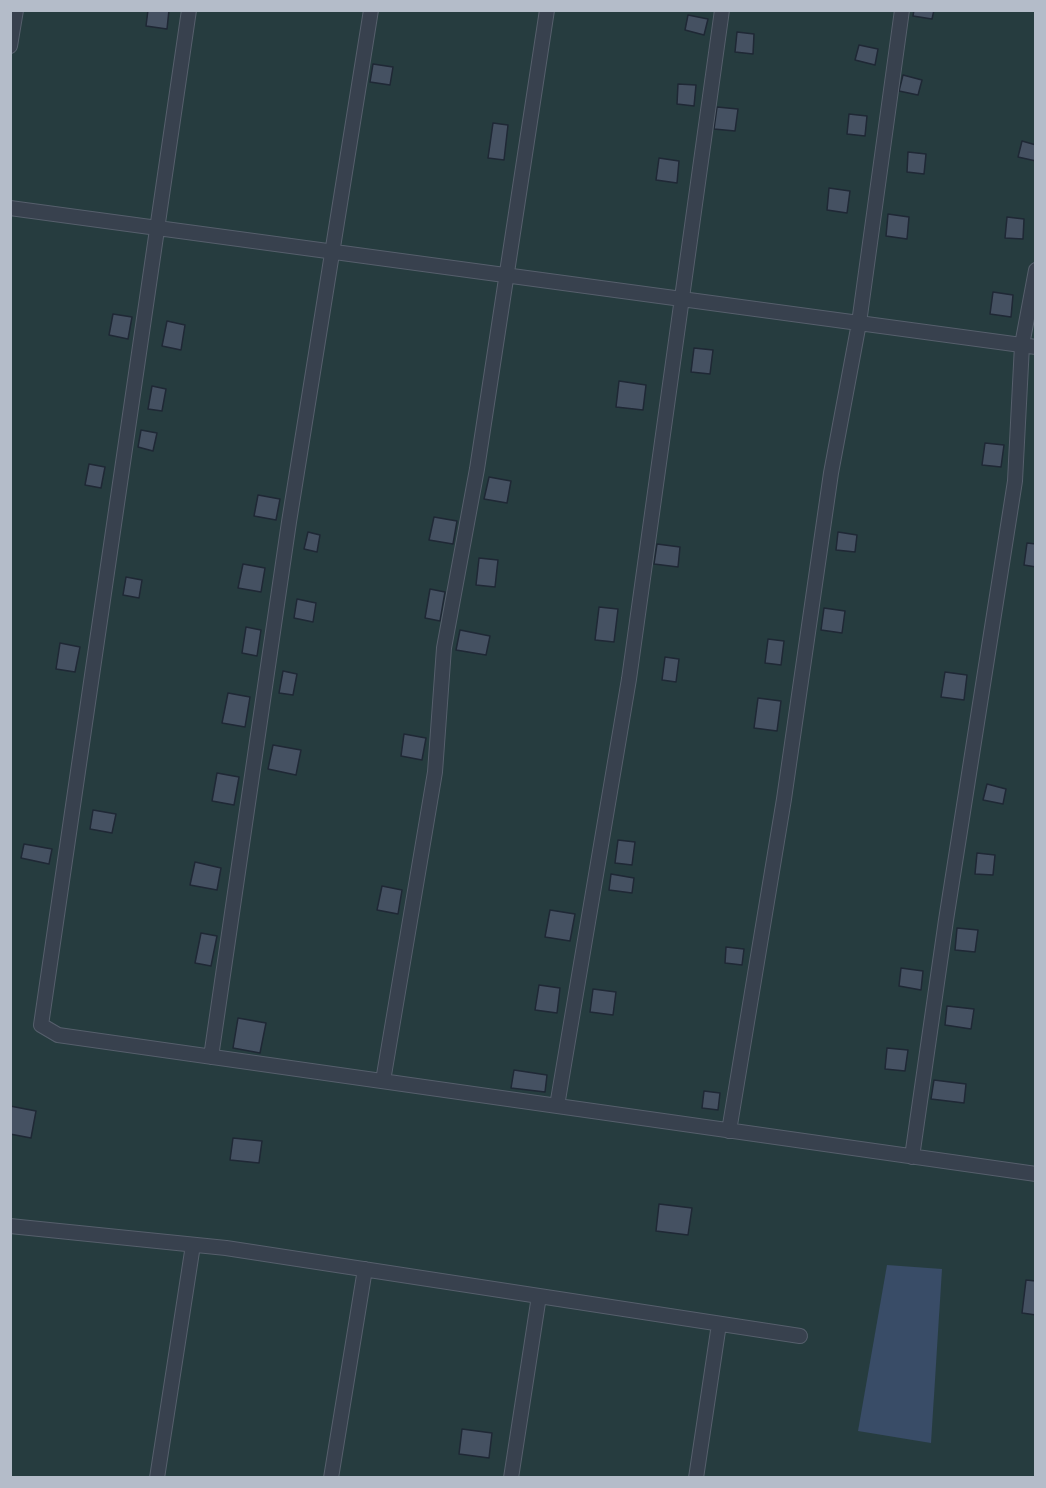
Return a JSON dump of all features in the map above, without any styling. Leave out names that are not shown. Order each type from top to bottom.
[{"type":"lane","points":[[10,46],[16,10]]},
{"type":"lane","points":[[189,10],[41,1025],[58,1035],[1035,1174]]},
{"type":"lane","points":[[211,1057],[289,522],[371,10]]},
{"type":"lane","points":[[383,1081],[435,772],[444,648],[477,469],[547,10]]},
{"type":"lane","points":[[557,1106],[628,679],[722,10]]},
{"type":"lane","points":[[729,1131],[784,799],[831,472],[859,323],[902,10]]},
{"type":"lane","points":[[10,208],[1029,346]]},
{"type":"lane","points":[[912,1157],[946,920],[1015,481],[1035,270]]},
{"type":"lane","points":[[10,1226],[193,1245],[800,1336]]},
{"type":"lane","points":[[158,1478],[193,1245]]},
{"type":"lane","points":[[331,1478],[365,1269]]},
{"type":"lane","points":[[511,1478],[539,1296]]},
{"type":"lane","points":[[696,1478],[719,1324]]},
{"type":"green space","points":[[11,11],[1035,11],[1035,1477],[11,1477]]},
{"type":"water","points":[[887,1265],[942,1269],[931,1443],[858,1431]]},
{"type":"building","points":[[148,10],[169,10],[167,29],[146,26]]},
{"type":"building","points":[[914,10],[934,10],[932,19],[913,16]]},
{"type":"building","points":[[688,15],[708,19],[704,35],[685,30]]},
{"type":"building","points":[[737,32],[754,34],[753,54],[735,52]]},
{"type":"building","points":[[859,45],[878,49],[875,65],[855,60]]},
{"type":"building","points":[[373,64],[393,67],[390,85],[370,82]]},
{"type":"building","points":[[903,75],[922,80],[918,95],[899,91]]},
{"type":"building","points":[[678,84],[696,85],[694,106],[677,104]]},
{"type":"building","points":[[717,107],[738,109],[735,131],[714,129]]},
{"type":"building","points":[[849,114],[867,116],[865,136],[847,134]]},
{"type":"building","points":[[493,123],[508,125],[504,160],[488,158]]},
{"type":"building","points":[[1022,141],[1036,145],[1036,161],[1018,157]]},
{"type":"building","points":[[908,152],[926,154],[924,174],[907,172]]},
{"type":"building","points":[[659,158],[679,161],[677,183],[656,180]]},
{"type":"building","points":[[829,188],[850,191],[847,213],[827,210]]},
{"type":"building","points":[[888,214],[909,217],[907,239],[886,236]]},
{"type":"building","points":[[1007,217],[1024,219],[1023,239],[1005,238]]},
{"type":"building","points":[[993,292],[1013,295],[1011,317],[990,314]]},
{"type":"building","points":[[113,314],[132,317],[128,339],[109,335]]},
{"type":"building","points":[[167,321],[185,325],[181,350],[162,346]]},
{"type":"building","points":[[694,348],[713,350],[710,374],[691,372]]},
{"type":"building","points":[[619,381],[646,385],[643,410],[616,407]]},
{"type":"building","points":[[152,386],[166,389],[162,411],[148,409]]},
{"type":"building","points":[[141,430],[157,433],[153,451],[138,447]]},
{"type":"building","points":[[985,443],[1004,445],[1001,467],[982,465]]},
{"type":"building","points":[[89,464],[105,467],[101,488],[85,485]]},
{"type":"building","points":[[489,477],[511,481],[507,503],[484,499]]},
{"type":"building","points":[[258,495],[280,499],[276,520],[254,516]]},
{"type":"building","points":[[434,517],[457,521],[453,544],[429,540]]},
{"type":"building","points":[[308,532],[320,535],[317,552],[304,549]]},
{"type":"building","points":[[838,532],[857,535],[855,552],[836,550]]},
{"type":"building","points":[[1027,543],[1036,544],[1036,567],[1024,565]]},
{"type":"building","points":[[657,544],[680,547],[678,567],[654,564]]},
{"type":"building","points":[[479,558],[498,560],[495,587],[476,585]]},
{"type":"building","points":[[243,564],[265,568],[261,592],[238,588]]},
{"type":"building","points":[[126,577],[142,580],[139,598],[123,595]]},
{"type":"building","points":[[430,589],[445,592],[440,621],[425,618]]},
{"type":"building","points":[[297,599],[316,603],[313,622],[294,618]]},
{"type":"building","points":[[599,607],[618,609],[614,642],[595,640]]},
{"type":"building","points":[[824,608],[845,611],[842,633],[821,630]]},
{"type":"building","points":[[246,627],[261,630],[257,656],[242,653]]},
{"type":"building","points":[[460,630],[490,636],[486,655],[456,650]]},
{"type":"building","points":[[768,639],[784,641],[781,665],[765,663]]},
{"type":"building","points":[[60,643],[80,647],[75,672],[56,669]]},
{"type":"building","points":[[665,657],[679,659],[676,682],[662,680]]},
{"type":"building","points":[[283,671],[297,674],[293,695],[279,693]]},
{"type":"building","points":[[945,672],[967,675],[964,700],[941,697]]},
{"type":"building","points":[[228,693],[250,697],[245,727],[222,723]]},
{"type":"building","points":[[758,698],[781,701],[777,731],[754,728]]},
{"type":"building","points":[[404,734],[426,738],[422,760],[401,756]]},
{"type":"building","points":[[273,745],[301,750],[296,775],[268,769]]},
{"type":"building","points":[[217,773],[239,777],[234,805],[212,801]]},
{"type":"building","points":[[987,784],[1006,789],[1003,804],[983,800]]},
{"type":"building","points":[[93,810],[116,814],[112,833],[90,829]]},
{"type":"building","points":[[618,840],[635,842],[632,865],[615,863]]},
{"type":"building","points":[[24,844],[52,849],[49,864],[21,858]]},
{"type":"building","points":[[977,853],[995,855],[993,875],[975,874]]},
{"type":"building","points":[[195,862],[221,868],[217,890],[190,885]]},
{"type":"building","points":[[611,874],[634,878],[632,893],[609,890]]},
{"type":"building","points":[[382,886],[402,890],[398,914],[377,910]]},
{"type":"building","points":[[550,910],[575,914],[570,941],[545,937]]},
{"type":"building","points":[[957,928],[978,930],[975,952],[955,950]]},
{"type":"building","points":[[201,933],[217,936],[211,966],[195,963]]},
{"type":"building","points":[[726,947],[744,949],[742,965],[725,963]]},
{"type":"building","points":[[901,968],[923,971],[921,990],[899,986]]},
{"type":"building","points":[[539,985],[560,988],[557,1013],[535,1010]]},
{"type":"building","points":[[593,989],[616,992],[613,1015],[590,1012]]},
{"type":"building","points":[[947,1006],[974,1009],[971,1029],[945,1025]]},
{"type":"building","points":[[238,1018],[266,1023],[260,1053],[233,1048]]},
{"type":"building","points":[[887,1048],[908,1050],[905,1071],[885,1069]]},
{"type":"building","points":[[514,1070],[547,1075],[545,1092],[511,1088]]},
{"type":"building","points":[[934,1080],[966,1084],[964,1103],[931,1099]]},
{"type":"building","points":[[704,1091],[720,1093],[718,1110],[702,1108]]},
{"type":"building","points":[[10,1106],[36,1111],[31,1138],[10,1134]]},
{"type":"building","points":[[233,1138],[262,1141],[259,1163],[230,1160]]},
{"type":"building","points":[[659,1204],[692,1208],[688,1235],[656,1231]]},
{"type":"building","points":[[1026,1280],[1036,1281],[1036,1315],[1022,1313]]},
{"type":"building","points":[[462,1429],[492,1433],[489,1458],[459,1454]]}]
